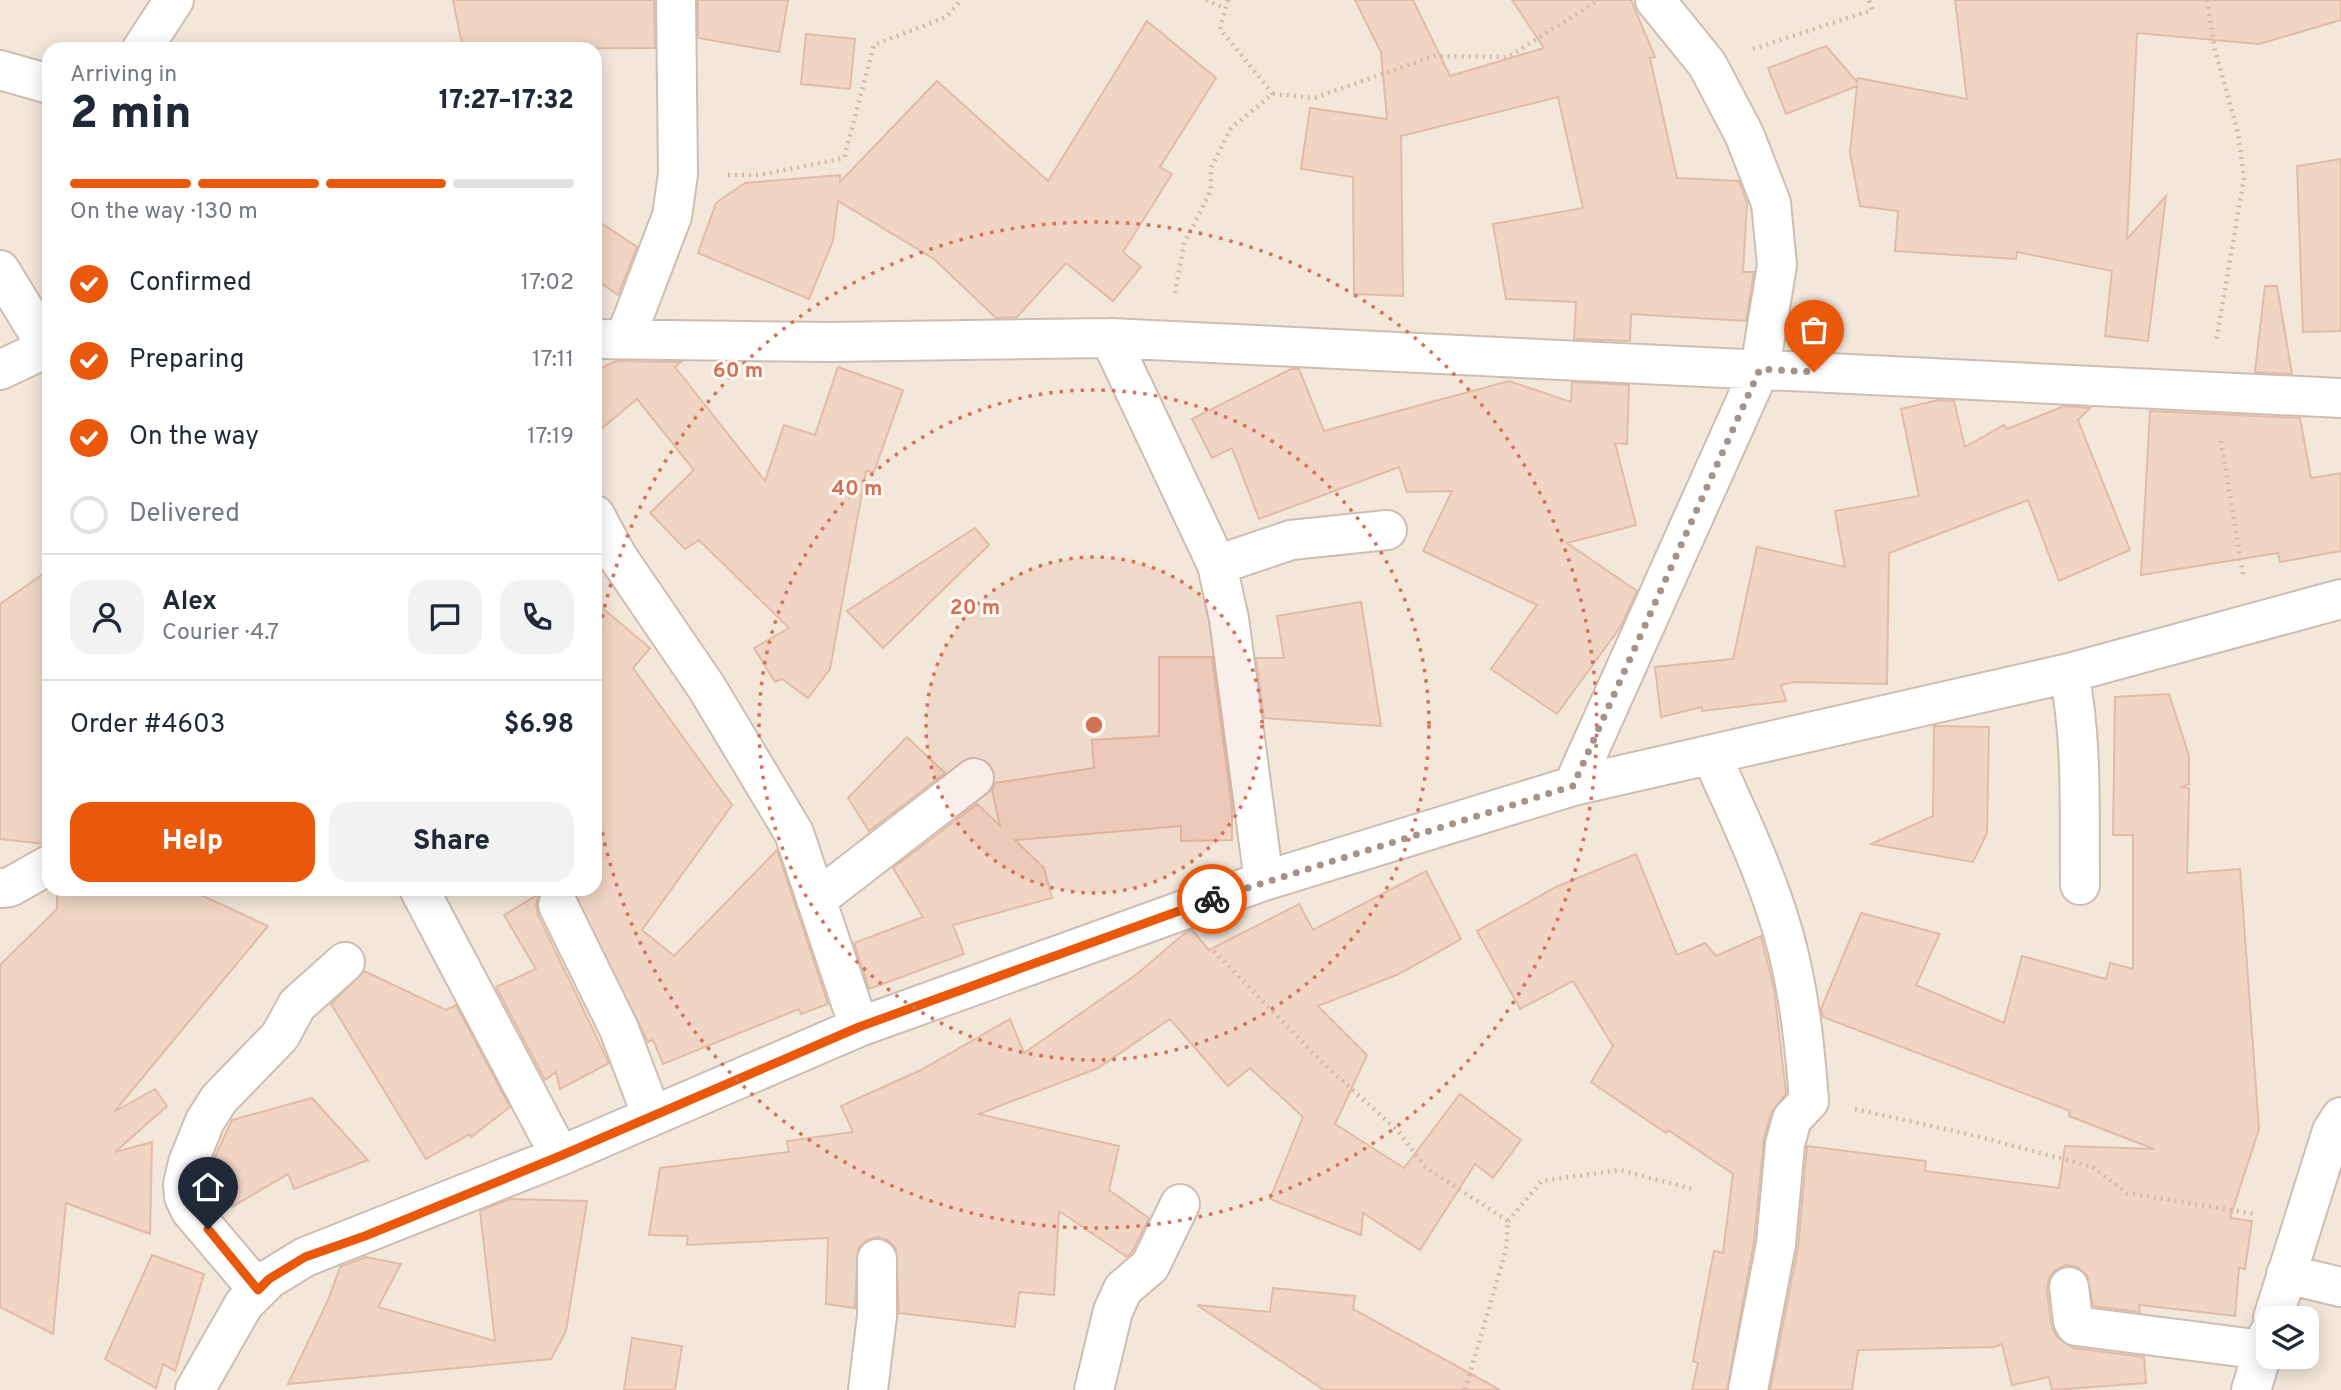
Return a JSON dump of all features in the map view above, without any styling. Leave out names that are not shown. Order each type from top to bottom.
[{"type":"street","points":[[147,42],[174,0]]},
{"type":"street","points":[[676,0],[678,174],[672,216],[610,339],[829,342],[1110,338],[2341,398]]},
{"type":"street","points":[[1573,786],[1760,369],[1777,265],[1771,203],[1744,134],[1707,64],[1655,0]]},
{"type":"street","points":[[0,70],[42,82]]},
{"type":"street","points":[[0,270],[42,337]]},
{"type":"street","points":[[1110,338],[1217,565],[1228,619],[1264,881]]},
{"type":"street","points":[[0,370],[42,350]]},
{"type":"street","points":[[602,528],[617,556],[707,688],[794,833],[859,1027]]},
{"type":"street","points":[[1217,565],[1291,541],[1387,530]]},
{"type":"street","points":[[195,1390],[244,1304],[269,1279],[305,1257],[365,1236],[560,1156],[859,1027],[1264,881],[1573,786],[1712,757],[2069,673],[2341,599]]},
{"type":"street","points":[[2069,673],[2079,754],[2080,884]]},
{"type":"street","points":[[1712,757],[1759,861],[1787,946],[1804,1036],[1810,1101],[1792,1119],[1786,1144],[1776,1244],[1748,1390]]},
{"type":"street","points":[[816,900],[974,778]]},
{"type":"street","points":[[0,888],[10,887],[42,869]]},
{"type":"street","points":[[423,896],[560,1156]]},
{"type":"street","points":[[558,905],[619,1029],[652,1116]]},
{"type":"street","points":[[258,1290],[191,1211],[184,1196],[188,1163],[205,1121],[219,1098],[280,1036],[297,1005],[345,962]]},
{"type":"street","points":[[2277,1306],[2332,1131],[2341,1117]]},
{"type":"street","points":[[1094,1390],[1123,1289],[1150,1266],[1180,1204]]},
{"type":"street","points":[[868,1390],[877,1316],[877,1259]]},
{"type":"street","points":[[2287,1274],[2341,1287]]},
{"type":"street","points":[[2069,1287],[2073,1321],[2077,1326],[2256,1333]]},
{"type":"street","points":[[2251,1390],[2257,1369]]},
{"type":"path","points":[[678,174],[759,175],[844,158],[874,45],[946,17],[961,0]]},
{"type":"path","points":[[1206,0],[1224,8]]},
{"type":"path","points":[[1228,0],[1220,29],[1273,94]]},
{"type":"path","points":[[1165,341],[1184,244],[1210,190],[1211,168],[1231,128],[1273,94],[1314,98],[1434,55],[1508,57],[1600,0]]},
{"type":"path","points":[[1707,64],[1872,10],[1869,0]]},
{"type":"path","points":[[2207,0],[2215,50],[2238,133],[2244,178],[2215,346],[2213,392],[2251,622]]},
{"type":"path","points":[[1183,909],[1215,952],[1326,1066],[1398,1131],[1425,1167],[1508,1221]]},
{"type":"path","points":[[1810,1101],[1888,1115],[2093,1167],[2127,1193],[2258,1214],[2300,1227]]},
{"type":"path","points":[[1465,1390],[1506,1250],[1508,1221],[1542,1181],[1620,1170],[1696,1190]]},
{"type":"shaded area","points":[[0,0],[2341,0],[2341,1390],[0,1390]]},
{"type":"building","points":[[453,0],[654,0],[655,48],[602,48],[602,42],[462,42]]},
{"type":"building","points":[[698,0],[788,0],[779,52],[698,38]]},
{"type":"building","points":[[1355,0],[1413,0],[1450,76],[1544,48],[1512,0],[1631,0],[1655,57],[1650,58],[1677,178],[1739,181],[1747,203],[1743,272],[1754,272],[1746,321],[1631,314],[1630,341],[1574,339],[1576,302],[1506,299],[1493,224],[1583,208],[1558,97],[1401,136],[1403,296],[1354,294],[1353,177],[1301,169],[1310,108],[1387,119],[1381,52]]},
{"type":"building","points":[[1955,0],[2341,0],[2341,20],[2259,44],[2137,33],[2127,239],[2166,196],[2148,341],[2105,336],[2112,271],[2017,252],[2016,259],[1895,251],[1898,211],[1860,206],[1850,152],[1857,86],[1786,114],[1768,68],[1826,46],[1857,82],[1858,78],[1967,99]]},
{"type":"building","points":[[1147,21],[1216,78],[1160,167],[1172,174],[1123,252],[1141,267],[1113,301],[1066,263],[1017,317],[996,318],[934,259],[838,201],[833,241],[809,299],[698,253],[716,203],[720,200],[745,183],[840,175],[840,182],[937,81],[1048,181]]},
{"type":"building","points":[[806,34],[855,39],[850,89],[801,84]]},
{"type":"building","points":[[2341,159],[2341,331],[2303,332],[2297,166]]},
{"type":"building","points":[[602,224],[637,247],[618,295],[602,284]]},
{"type":"building","points":[[2265,286],[2277,286],[2292,374],[2255,372]]},
{"type":"building","points":[[616,361],[681,362],[675,367],[765,481],[784,425],[815,435],[838,367],[903,390],[874,472],[866,471],[830,669],[808,698],[782,679],[775,682],[754,648],[789,628],[699,540],[685,549],[650,513],[694,470],[637,399],[602,428],[602,368]]},
{"type":"building","points":[[1291,369],[1299,369],[1324,431],[1509,381],[1571,402],[1572,382],[1629,385],[1627,444],[1615,443],[1636,525],[1567,543],[1637,591],[1621,626],[1557,714],[1491,669],[1537,605],[1423,551],[1452,491],[1407,492],[1399,467],[1259,519],[1232,448],[1212,458],[1192,419]]},
{"type":"building","points":[[1938,400],[1954,401],[1965,447],[2004,425],[2007,429],[2064,406],[2090,408],[2078,420],[2130,550],[2059,581],[2028,500],[1889,553],[1887,684],[1793,682],[1781,685],[1786,701],[1702,711],[1701,707],[1661,717],[1655,667],[1733,659],[1757,547],[1845,567],[1835,511],[1919,496],[1901,409]]},
{"type":"building","points":[[2150,411],[2300,418],[2311,478],[2341,473],[2341,551],[2280,562],[2278,553],[2141,575]]},
{"type":"building","points":[[975,528],[989,545],[883,648],[847,611]]},
{"type":"building","points":[[42,575],[42,844],[0,839],[0,604]]},
{"type":"building","points":[[1361,602],[1381,726],[1264,718],[1256,658],[1284,658],[1277,616]]},
{"type":"building","points":[[602,608],[650,648],[633,668],[732,805],[642,930],[674,956],[777,850],[828,1004],[801,1014],[799,1009],[663,1064],[653,1040],[648,1042],[575,896],[602,896]]},
{"type":"building","points":[[1159,657],[1212,657],[1232,807],[1232,840],[1181,841],[1181,826],[1015,840],[1044,868],[1052,898],[953,925],[964,954],[869,989],[854,943],[923,917],[893,868],[977,804],[1000,826],[992,790],[995,783],[1094,768],[1092,740],[1159,736]]},
{"type":"building","points":[[2169,694],[2189,756],[2189,784],[2182,787],[2189,788],[2187,873],[2240,869],[2259,1129],[2230,1218],[2252,1221],[2245,1269],[2239,1268],[2235,1316],[2139,1305],[2140,1312],[2093,1306],[2087,1275],[2077,1267],[2066,1265],[2055,1270],[2049,1278],[2047,1289],[2051,1324],[2057,1337],[2073,1348],[2144,1357],[2146,1383],[2052,1390],[2049,1377],[2012,1385],[2002,1344],[1994,1347],[1858,1350],[1852,1390],[1770,1390],[1798,1248],[1807,1146],[1926,1161],[1925,1171],[2059,1188],[2065,1146],[2154,1149],[2069,1116],[2070,1111],[1823,1017],[1821,1009],[1861,913],[1940,934],[1916,985],[2004,1023],[2022,956],[2106,979],[2110,963],[2133,969],[2133,835],[2113,835],[2115,697]]},
{"type":"building","points":[[1934,726],[1989,727],[1987,833],[1973,862],[1871,844],[1933,816]]},
{"type":"building","points":[[907,737],[945,773],[869,831],[848,798]]},
{"type":"building","points":[[1636,854],[1677,955],[1705,943],[1716,956],[1761,936],[1774,989],[1786,1093],[1771,1113],[1764,1138],[1754,1241],[1727,1390],[1692,1390],[1698,1363],[1693,1361],[1714,1251],[1723,1253],[1733,1174],[1591,1082],[1613,1046],[1573,981],[1520,1009],[1477,931],[1556,887]]},
{"type":"building","points":[[1426,871],[1461,939],[1399,974],[1318,1006],[1367,1055],[1335,1124],[1404,1168],[1460,1094],[1521,1140],[1493,1178],[1475,1164],[1420,1250],[1363,1213],[1361,1235],[1270,1199],[1303,1117],[1250,1068],[1228,1086],[1170,1019],[1098,1068],[979,1114],[1119,1146],[1109,1190],[1149,1218],[1127,1257],[1059,1211],[1054,1295],[1019,1292],[1015,1327],[899,1313],[896,1249],[888,1240],[878,1237],[867,1240],[858,1249],[855,1308],[826,1304],[828,1238],[687,1245],[688,1236],[649,1235],[660,1168],[789,1152],[787,1141],[853,1132],[841,1106],[921,1070],[1010,1019],[1024,1053],[1137,974],[1185,933],[1192,930],[1209,950],[1299,904],[1313,930]]},
{"type":"building","points":[[57,896],[203,896],[268,926],[114,1112],[155,1089],[167,1106],[115,1152],[152,1142],[150,1234],[66,1203],[53,1334],[0,1307],[0,965],[57,909]]},
{"type":"building","points":[[538,896],[536,904],[538,915],[609,1063],[560,1089],[556,1072],[545,1080],[496,987],[536,969],[504,915]]},
{"type":"building","points":[[364,971],[446,1010],[456,1005],[510,1107],[471,1137],[470,1134],[426,1159],[331,1004]]},
{"type":"building","points":[[312,1098],[368,1160],[294,1189],[288,1174],[232,1207],[208,1172],[232,1120]]},
{"type":"building","points":[[510,1199],[587,1201],[566,1331],[551,1359],[288,1384],[329,1298],[340,1267],[366,1257],[401,1264],[378,1307],[495,1341],[480,1211]]},
{"type":"building","points":[[152,1255],[204,1274],[175,1371],[163,1364],[156,1388],[105,1359]]},
{"type":"building","points":[[1273,1288],[1355,1296],[1353,1309],[1500,1390],[1324,1390],[1197,1305],[1270,1312]]},
{"type":"building","points":[[632,1338],[682,1346],[675,1390],[624,1390]]},
{"type":"way so far","points":[[1212,899],[1573,786],[1760,369],[1814,372]]},
{"type":"route","points":[[208,1229],[258,1290],[269,1279],[305,1257],[365,1236],[560,1156],[859,1027],[1212,899]]}]
